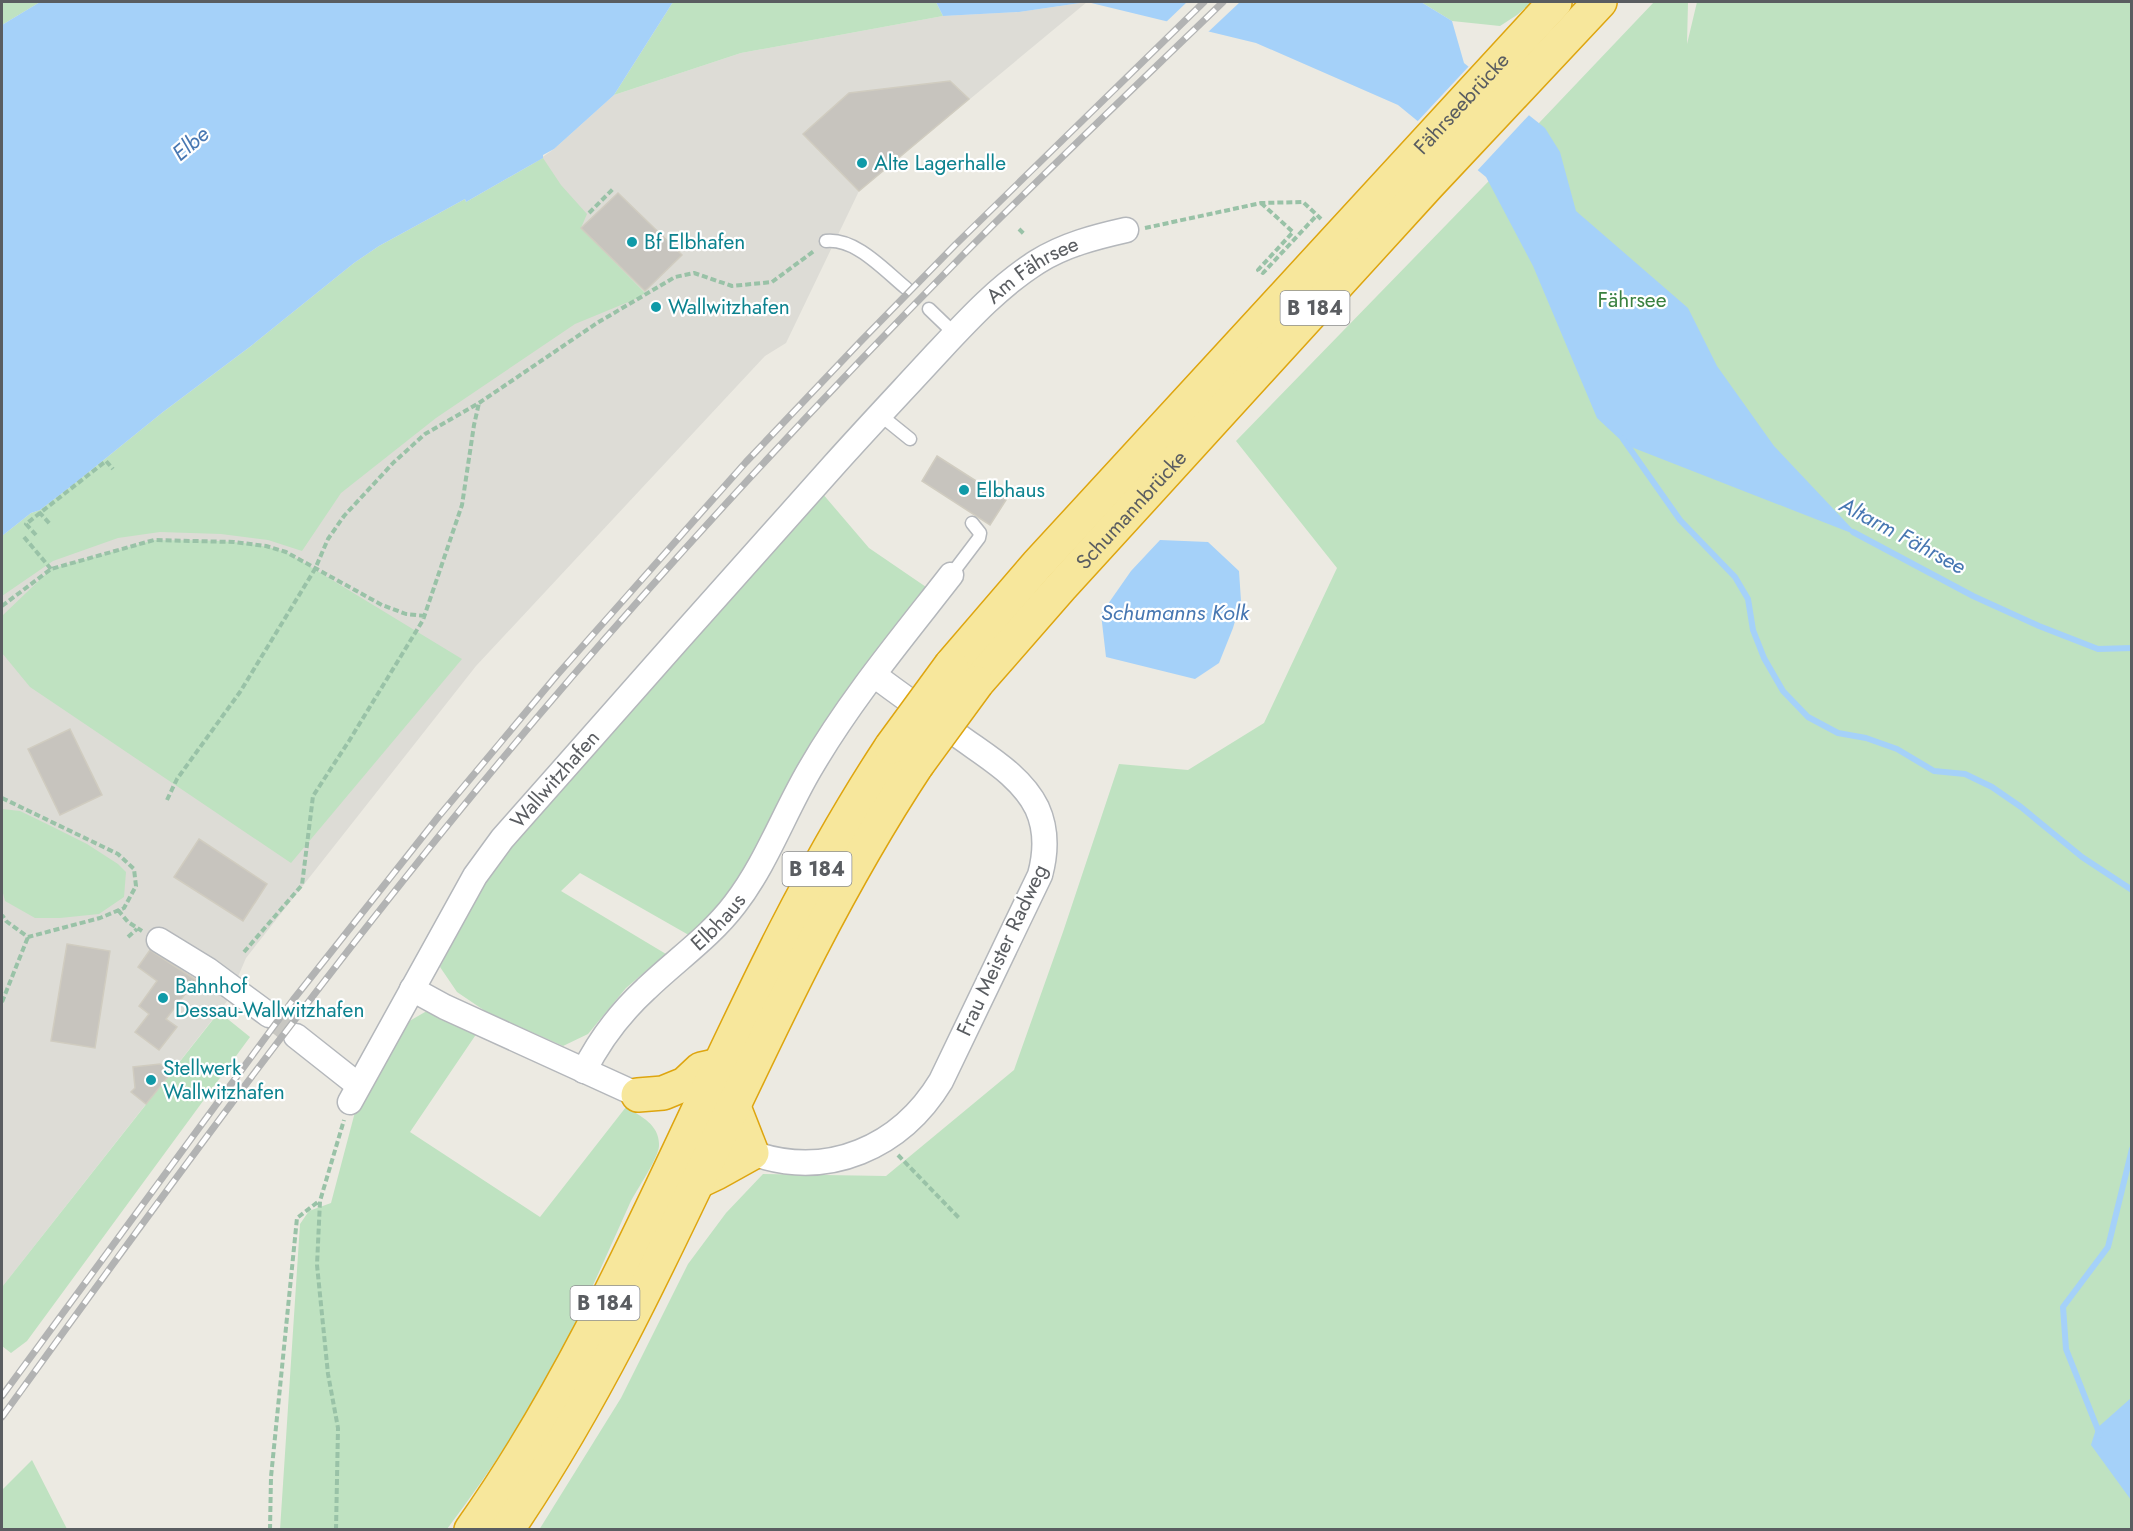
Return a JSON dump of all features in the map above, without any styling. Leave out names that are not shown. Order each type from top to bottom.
[{"type":"highway","name":"B 184","points":[[1532,49],[1555,2]]},
{"type":"highway","name":"B 184","points":[[1532,49],[1600,2]]},
{"type":"highway","name":"Fährseebrücke","points":[[1328,225],[1401,168],[1532,49]]},
{"type":"highway","name":"Fährseebrücke","points":[[1203,431],[1428,185],[1532,49]]},
{"type":"highway","name":"Schumannbrücke","points":[[964,674],[1037,565],[1179,410],[1328,225]]},
{"type":"highway","name":"Schumannbrücke","points":[[964,674],[1060,587],[1203,431]]},
{"type":"highway","name":"B 184","points":[[471,1530],[524,1450],[574,1364],[810,881],[861,794],[904,756],[964,674]]},
{"type":"highway","name":"B 184","points":[[507,1530],[589,1399],[844,883],[870,838],[904,756]]},
{"type":"highway","points":[[638,1095],[663,1093],[685,1084],[700,1069],[719,1065]]},
{"type":"highway","points":[[638,1095],[662,1112],[685,1137]]},
{"type":"highway","points":[[697,1182],[752,1153],[734,1107]]},
{"type":"street","name":"Am Fährsee","points":[[955,334],[1014,279],[1038,262],[1085,240],[1126,230]]},
{"type":"street","name":"Wallwitzhafen","points":[[354,1093],[475,876],[502,839],[879,414],[955,334]]},
{"type":"street","name":"Elbhaus","points":[[584,1071],[594,1050],[627,1008],[705,937],[735,905],[752,880],[815,760],[874,675],[951,575]]},
{"type":"street","points":[[752,1153],[791,1161],[833,1160],[884,1141],[915,1116],[928,1102],[941,1081],[1040,875],[1045,849],[1040,815],[1021,785],[874,675]]},
{"type":"street","points":[[159,940],[208,970],[269,1015]]},
{"type":"street","points":[[412,989],[445,1007],[638,1095]]},
{"type":"street","points":[[296,1036],[354,1093]]},
{"type":"lane","points":[[826,241],[838,240],[854,248],[906,288]]},
{"type":"lane","points":[[929,309],[955,334]]},
{"type":"lane","points":[[879,414],[910,439]]},
{"type":"lane","points":[[951,575],[978,538],[980,533],[972,523]]},
{"type":"path","points":[[589,213],[614,188]]},
{"type":"path","points":[[1126,230],[1150,228],[1261,203],[1303,202],[1328,225],[1263,273],[1258,270],[1293,232],[1261,203]]},
{"type":"path","points":[[1019,229],[1025,235]]},
{"type":"path","points":[[167,800],[177,779],[240,692],[315,569],[328,539],[344,516],[394,462],[425,434],[480,403],[560,347],[675,277],[694,273],[732,286],[772,282],[826,241]]},
{"type":"path","points":[[244,952],[302,885],[313,796],[425,616],[462,504],[474,424],[480,403]]},
{"type":"path","points":[[36,535],[26,524],[39,512],[74,488],[106,461],[113,469]]},
{"type":"path","points":[[39,512],[51,525]]},
{"type":"path","points":[[24,537],[51,569]]},
{"type":"path","points":[[2,606],[51,569],[154,540],[234,542],[266,546],[286,552],[382,605],[406,614],[425,616]]},
{"type":"path","points":[[2,798],[118,854],[134,869],[136,886],[124,908],[100,918],[28,937]]},
{"type":"path","points":[[118,910],[128,922]]},
{"type":"path","points":[[2,915],[6,921],[28,937]]},
{"type":"path","points":[[128,937],[137,929]]},
{"type":"path","points":[[2,1002],[28,937]]},
{"type":"path","points":[[336,1530],[338,1428],[328,1374],[317,1265],[320,1201],[354,1093]]},
{"type":"path","points":[[884,1141],[960,1219]]},
{"type":"path","points":[[270,1530],[271,1477],[297,1218],[320,1201]]},
{"type":"shaded area","name":"Wallwitzhafen","points":[[1087,2],[859,191],[786,343],[765,356],[476,666],[246,958],[228,1000],[2,1287],[2,536],[554,149],[614,95],[741,53],[943,16],[1019,12]]},
{"type":"green space","points":[[2,2],[40,2],[2,25]]},
{"type":"green space","points":[[673,2],[936,2],[943,16],[741,53],[614,95]]},
{"type":"green space","points":[[1421,2],[1532,2],[1500,26],[1452,21]]},
{"type":"green space","points":[[1654,2],[1688,2],[1687,44],[1697,2],[2131,2],[2131,1529],[539,1530],[621,1398],[688,1264],[726,1213],[763,1174],[886,1176],[1014,1070],[1119,764],[1188,770],[1264,723],[1337,568],[1236,441],[1518,151],[1539,123]]},
{"type":"green space","points":[[543,158],[561,185],[587,214],[581,228],[645,293],[575,324],[436,418],[341,493],[302,551],[268,540],[221,534],[160,532],[118,538],[53,561],[2,596],[2,536],[74,484],[354,263],[379,246],[465,199],[466,202]]},
{"type":"green space","points":[[822,493],[869,548],[929,589],[872,655],[822,726],[727,902],[694,938],[580,873],[561,891],[666,954],[626,988],[588,1034],[563,1046],[488,1013],[457,992],[440,967],[483,884],[506,849]]},
{"type":"green space","points":[[154,540],[237,542],[286,552],[462,659],[291,863],[30,687],[2,653],[2,616],[51,569]]},
{"type":"green space","points":[[2,809],[20,811],[87,844],[118,864],[126,872],[124,897],[99,914],[60,918],[35,918],[5,901],[2,889]]},
{"type":"green space","points":[[432,1008],[477,1033],[410,1132],[540,1217],[626,1107],[649,1122],[657,1132],[658,1151],[630,1203],[575,1324],[547,1378],[482,1481],[447,1529],[280,1530],[300,1224],[309,1211],[331,1203],[355,1112],[406,1023]]},
{"type":"green space","points":[[219,1012],[250,1037],[27,1341],[11,1353],[2,1346],[2,1287]]},
{"type":"green space","points":[[32,1460],[67,1529],[2,1529],[2,1490]]},
{"type":"water","name":"Elbe","points":[[40,2],[673,2],[614,95],[554,149],[543,155],[543,158],[466,202],[465,199],[379,246],[354,263],[74,484],[2,536],[2,25]]},
{"type":"water","points":[[936,2],[1087,2],[1019,12],[943,16]]},
{"type":"water","name":"Fährsee","points":[[1087,2],[1421,2],[1452,21],[1464,63],[1545,128],[1560,152],[1576,211],[1688,308],[1717,366],[1774,446],[1859,536],[1626,445],[1597,418],[1533,266],[1486,177],[1398,105],[1256,43]]},
{"type":"water","name":"Schumanns Kolk","points":[[1160,540],[1208,542],[1239,571],[1241,601],[1219,663],[1195,679],[1106,657],[1101,614],[1131,571]]},
{"type":"water","points":[[2131,1398],[2131,1500],[2091,1445],[2096,1429]]},
{"type":"pier","points":[[1187,2],[1240,2],[1206,34],[1164,24]]},
{"type":"pier","points":[[1471,64],[1531,113],[1476,172],[1416,123]]},
{"type":"building","name":"Alte Lagerhalle","points":[[950,81],[969,99],[859,191],[803,134],[849,93]]},
{"type":"building","name":"Bf Elbhafen","points":[[618,193],[682,255],[645,291],[581,228]]},
{"type":"building","name":"Elbhaus","points":[[937,456],[1006,500],[990,525],[922,481]]},
{"type":"building","points":[[70,729],[102,795],[60,815],[28,749]]},
{"type":"building","points":[[199,839],[267,884],[243,921],[174,877]]},
{"type":"building","points":[[67,944],[110,951],[95,1048],[51,1041]]},
{"type":"building","name":"Bahnhof Dessau-Wallwitzhafen","points":[[150,950],[196,980],[166,1019],[177,1027],[159,1050],[135,1032],[149,1014],[139,1006],[157,981],[138,967]]},
{"type":"building","name":"Stellwerk Wallwitzhafen","points":[[160,1064],[171,1073],[146,1104],[131,1092],[135,1088],[133,1067]]},
{"type":"waterway","points":[[1623,439],[1680,520],[1735,577],[1748,599],[1753,630],[1764,658],[1783,691],[1808,717],[1838,733],[1866,738],[1897,749],[1934,771],[1965,774],[1992,787],[2021,807],[2082,857],[2132,890]]},
{"type":"waterway","name":"Altarm Fährsee","points":[[1853,532],[1973,596],[2039,626],[2098,649],[2132,648]]},
{"type":"waterway","points":[[2100,1435],[2066,1349],[2063,1307],[2108,1247],[2132,1149]]},
{"type":"tunnel","points":[[269,1015],[296,1036]]},
{"type":"railway","points":[[2,1396],[293,1000],[439,816],[557,675],[746,462],[860,342],[955,245],[1204,2]]},
{"type":"railway","points":[[2,1417],[139,1228],[349,949],[421,858],[570,679],[713,518],[860,361],[1025,193],[1223,2]]},
{"type":"place","name":"Alte Lagerhalle","points":[[862,163]]},
{"type":"place","name":"Bf Elbhafen","points":[[632,242]]},
{"type":"place","name":"Wallwitzhafen","points":[[656,307]]},
{"type":"place","name":"Elbhaus","points":[[964,490]]},
{"type":"place","name":"Bahnhof Dessau-Wallwitzhafen","points":[[163,998]]},
{"type":"place","name":"Stellwerk Wallwitzhafen","points":[[151,1080]]}]
